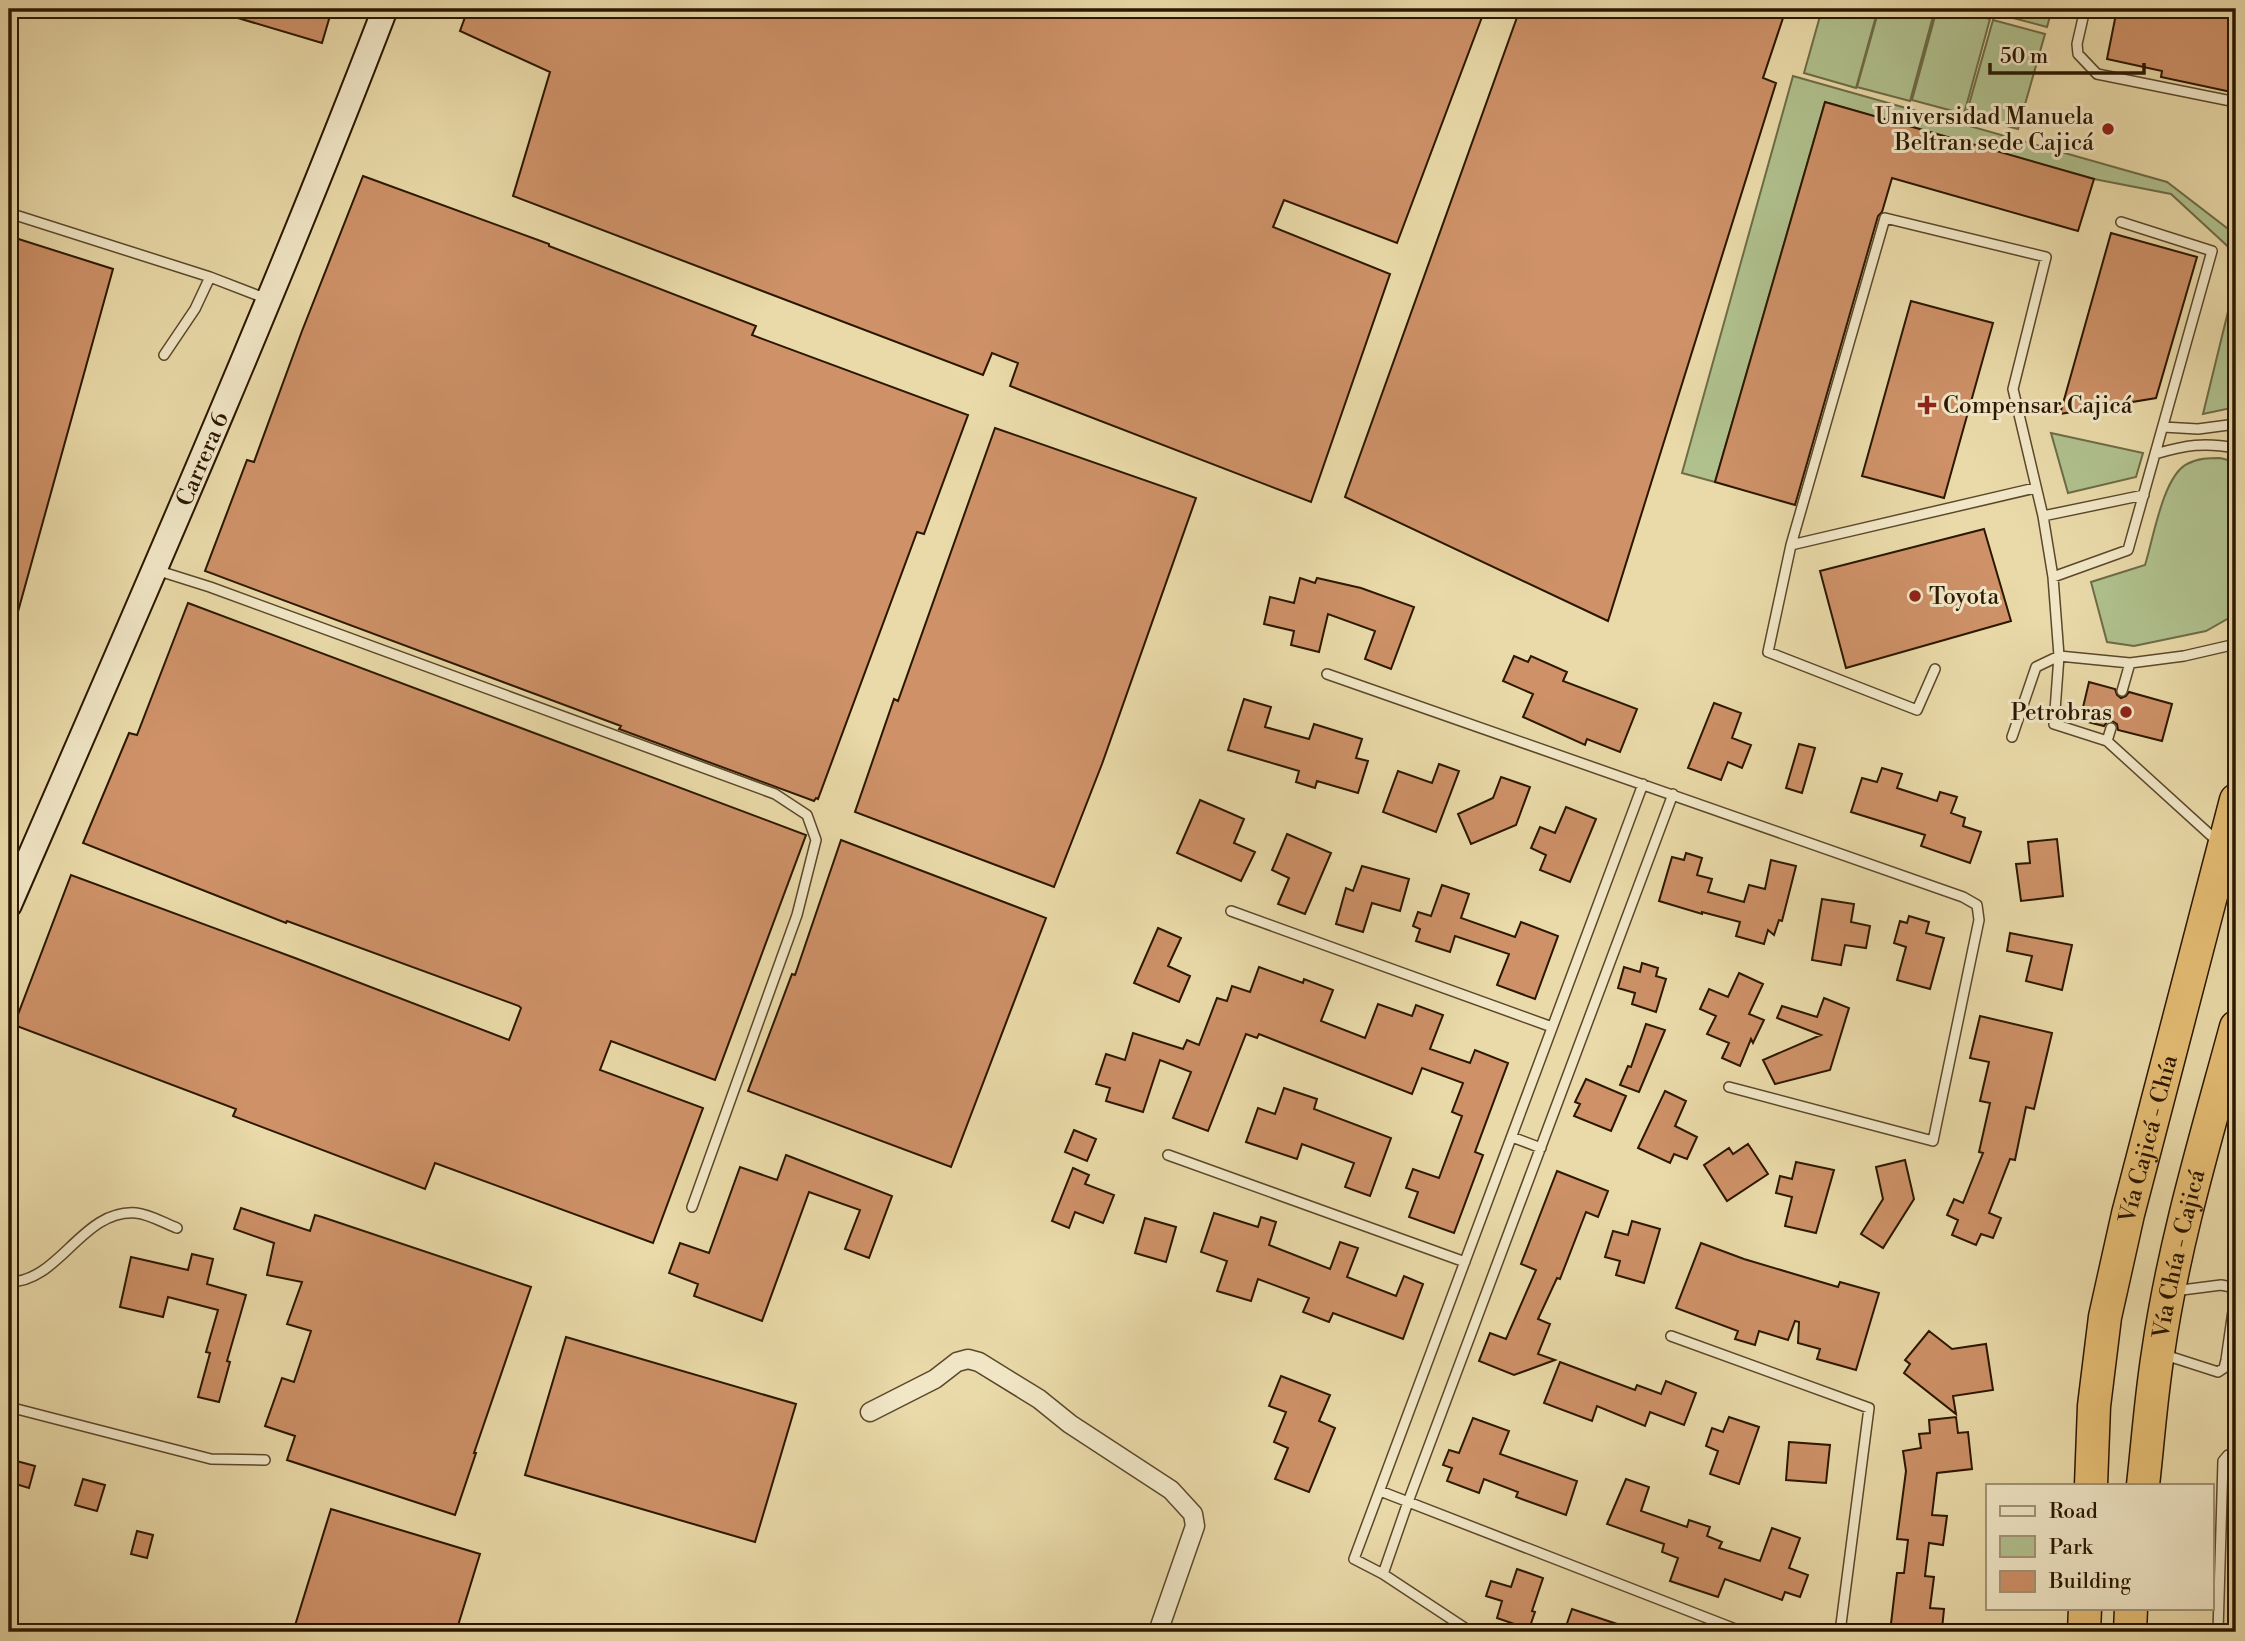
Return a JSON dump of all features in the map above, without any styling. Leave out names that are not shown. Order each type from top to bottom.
[{"type":"highway","name":"Vía Cajicá - Chía","points":[[2091,1484],[2094,1406],[2105,1317],[2128,1214],[2236,800]]},
{"type":"highway","name":"Vía Chía - Cajicá","points":[[2143,1484],[2158,1353],[2169,1292],[2193,1186],[2236,1027]]},
{"type":"highway","points":[[2084,1632],[2085,1610]]},
{"type":"main road","name":"Carrera 6","points":[[9,905],[269,300],[385,9]]},
{"type":"street","points":[[870,1412],[935,1379],[957,1362],[968,1359],[979,1362],[1039,1399],[1070,1424],[1171,1490],[1194,1514],[1195,1527],[1158,1632]]},
{"type":"lane","points":[[2085,9],[2077,44],[2078,54],[2083,63],[2096,74],[2236,102]]},
{"type":"lane","points":[[9,213],[210,277],[269,300]]},
{"type":"lane","points":[[1935,669],[1917,710],[1768,652],[1791,545],[1885,218],[2046,257],[2014,389],[2043,516],[2053,577],[2059,656],[2054,724],[2107,741],[2223,846]]},
{"type":"lane","points":[[2053,577],[2128,550],[2212,251],[2121,222]]},
{"type":"lane","points":[[164,355],[195,309],[210,277]]},
{"type":"lane","points":[[2163,427],[2198,429],[2236,424]]},
{"type":"lane","points":[[2155,454],[2182,446],[2211,443],[2236,448]]},
{"type":"lane","points":[[1791,545],[2035,488]]},
{"type":"lane","points":[[2043,516],[2144,495]]},
{"type":"lane","points":[[155,569],[223,591],[775,794],[807,815],[816,840],[797,915],[692,1207]]},
{"type":"lane","points":[[2012,737],[2035,667],[2059,656],[2130,663],[2184,656],[2236,643]]},
{"type":"lane","points":[[2122,691],[2130,663]]},
{"type":"lane","points":[[1327,674],[1963,897],[1977,905],[1979,920],[1933,1141],[1729,1087]]},
{"type":"lane","points":[[2107,741],[2111,728]]},
{"type":"lane","points":[[1471,1632],[1383,1574],[1354,1559],[1643,784]]},
{"type":"lane","points":[[1383,1574],[1673,794]]},
{"type":"lane","points":[[1231,911],[1552,1027]]},
{"type":"lane","points":[[1512,1137],[1541,1148]]},
{"type":"lane","points":[[1168,1155],[1465,1262]]},
{"type":"lane","points":[[9,1282],[32,1278],[104,1219],[122,1213],[139,1213],[177,1228]]},
{"type":"lane","points":[[2158,1353],[2218,1372],[2224,1368],[2226,1360],[2235,1297],[2231,1287],[2221,1285],[2169,1292]]},
{"type":"lane","points":[[1671,1336],[1869,1408],[1839,1632]]},
{"type":"lane","points":[[9,1407],[211,1459],[265,1460]]},
{"type":"lane","points":[[2218,1632],[2223,1461],[2236,1452]]},
{"type":"lane","points":[[1380,1491],[1743,1632]]},
{"type":"green space","points":[[1822,9],[1878,9],[1856,88],[1804,73]]},
{"type":"green space","points":[[1879,9],[1935,9],[1910,101],[1857,87]]},
{"type":"green space","points":[[1937,9],[1953,9],[1990,19],[1964,114],[1912,100]]},
{"type":"green space","points":[[1995,9],[2052,9],[2047,27],[1994,13]]},
{"type":"green space","points":[[1993,20],[2045,34],[2018,129],[1966,115]]},
{"type":"green space","points":[[1793,76],[2167,182],[2236,235],[2236,254],[2171,194],[2094,179],[1825,102],[1715,482],[1682,473]]},
{"type":"green space","points":[[2236,279],[2236,407],[2203,414]]},
{"type":"green space","points":[[2051,433],[2143,453],[2136,477],[2068,493]]},
{"type":"green space","points":[[2208,458],[2236,462],[2236,614],[2206,631],[2134,646],[2107,642],[2091,582],[2145,565],[2155,525],[2171,481],[2187,464]]},
{"type":"building","points":[[221,9],[332,9],[322,43],[221,13]]},
{"type":"building","points":[[468,9],[1485,9],[1397,243],[1284,200],[1273,227],[1390,274],[1311,502],[1010,386],[1018,363],[992,353],[983,375],[513,196],[550,72],[460,31]]},
{"type":"building","points":[[1520,9],[1786,9],[1763,78],[1776,83],[1608,621],[1345,497]]},
{"type":"building","points":[[2117,9],[2236,9],[2236,93],[2161,77],[2162,71],[2107,59]]},
{"type":"building","points":[[1825,102],[2094,179],[2078,231],[1892,178],[1882,212],[1878,216],[1795,505],[1715,482]]},
{"type":"building","points":[[363,176],[549,244],[756,326],[752,335],[968,415],[924,534],[917,532],[818,799],[814,801],[619,729],[621,726],[205,571],[247,460],[254,462]]},
{"type":"building","points":[[2111,233],[2197,257],[2156,398],[2060,414]]},
{"type":"building","points":[[9,236],[113,269],[14,626],[9,626]]},
{"type":"building","points":[[1911,301],[1993,323],[1944,498],[1862,476]]},
{"type":"building","points":[[995,428],[1196,498],[1102,764],[1054,887],[855,812],[894,699],[898,701]]},
{"type":"building","name":"Toyota","points":[[1984,529],[2011,621],[1846,668],[1820,571]]},
{"type":"building","points":[[1300,578],[1315,583],[1317,578],[1361,588],[1414,607],[1391,669],[1365,659],[1375,631],[1328,614],[1319,652],[1291,645],[1294,631],[1264,624],[1270,597],[1294,603]]},
{"type":"building","points":[[188,603],[806,835],[715,1080],[611,1041],[600,1070],[703,1108],[653,1243],[435,1163],[425,1189],[233,1116],[236,1109],[14,1025],[71,875],[509,1040],[521,1008],[519,1006],[287,921],[286,923],[83,843],[129,733],[137,735]]},
{"type":"building","points":[[1514,656],[1528,662],[1531,656],[1567,672],[1563,681],[1637,709],[1620,752],[1587,739],[1585,745],[1523,717],[1533,694],[1503,681]]},
{"type":"building","name":"Petrobras","points":[[2089,682],[2115,689],[2121,698],[2129,692],[2172,704],[2162,741],[2118,730],[2117,724],[2112,721],[2104,726],[2080,720]]},
{"type":"building","points":[[1244,699],[1271,707],[1265,727],[1309,739],[1314,724],[1362,739],[1356,758],[1368,761],[1358,793],[1317,781],[1315,788],[1296,782],[1299,771],[1228,750]]},
{"type":"building","points":[[1714,703],[1741,713],[1732,738],[1751,745],[1742,768],[1728,762],[1721,780],[1688,768]]},
{"type":"building","points":[[1799,744],[1815,748],[1802,793],[1786,788]]},
{"type":"building","points":[[1439,764],[1459,771],[1436,832],[1383,812],[1398,771],[1432,783]]},
{"type":"building","points":[[1882,768],[1902,774],[1897,788],[1937,801],[1940,792],[1957,797],[1951,813],[1965,818],[1963,826],[1981,832],[1970,863],[1921,846],[1925,835],[1851,812],[1862,778],[1877,782]]},
{"type":"building","points":[[1501,777],[1530,787],[1516,825],[1471,844],[1458,814],[1493,798]]},
{"type":"building","points":[[1200,800],[1244,819],[1234,843],[1255,852],[1241,881],[1177,853]]},
{"type":"building","points":[[1566,807],[1596,819],[1570,882],[1540,870],[1546,855],[1531,848],[1540,827],[1555,833]]},
{"type":"building","points":[[1287,834],[1331,853],[1305,914],[1278,904],[1289,878],[1272,870]]},
{"type":"building","points":[[2057,839],[2063,896],[2021,901],[2016,864],[2030,863],[2028,842]]},
{"type":"building","points":[[841,840],[1046,918],[951,1167],[748,1091],[792,974],[795,975]]},
{"type":"building","points":[[1686,853],[1702,858],[1697,875],[1712,879],[1708,892],[1744,902],[1749,885],[1765,889],[1771,860],[1796,866],[1782,921],[1779,920],[1774,935],[1768,930],[1764,944],[1736,936],[1740,922],[1659,901],[1672,857],[1684,860]]},
{"type":"building","points":[[1362,866],[1409,879],[1400,911],[1372,903],[1363,932],[1336,924],[1346,888],[1353,891]]},
{"type":"building","points":[[1442,885],[1469,894],[1461,918],[1515,937],[1521,922],[1558,936],[1535,999],[1497,985],[1509,954],[1455,936],[1450,952],[1416,941],[1420,929],[1413,926],[1418,912],[1431,916]]},
{"type":"building","points":[[1822,899],[1854,904],[1851,922],[1870,926],[1866,948],[1845,945],[1841,965],[1812,960]]},
{"type":"building","points":[[1909,916],[1929,922],[1926,933],[1944,938],[1930,989],[1897,980],[1906,947],[1894,943],[1900,921],[1907,923]]},
{"type":"building","points":[[1158,928],[1181,938],[1168,966],[1190,976],[1179,1002],[1134,983]]},
{"type":"building","points":[[2010,933],[2072,945],[2062,990],[2026,981],[2032,956],[2007,951]]},
{"type":"building","points":[[1642,963],[1658,968],[1656,976],[1666,979],[1656,1012],[1632,1004],[1635,993],[1618,988],[1624,967],[1640,972]]},
{"type":"building","points":[[1259,967],[1303,983],[1304,979],[1333,990],[1321,1021],[1365,1038],[1378,1004],[1412,1016],[1416,1005],[1443,1015],[1430,1049],[1470,1063],[1475,1050],[1508,1063],[1475,1152],[1483,1155],[1454,1233],[1409,1217],[1418,1192],[1406,1188],[1413,1169],[1439,1178],[1462,1116],[1452,1112],[1463,1083],[1422,1068],[1412,1094],[1259,1034],[1257,1038],[1246,1034],[1208,1131],[1173,1118],[1191,1072],[1160,1060],[1143,1112],[1106,1101],[1110,1088],[1096,1084],[1106,1054],[1125,1060],[1133,1033],[1183,1049],[1187,1040],[1199,1045],[1217,998],[1227,1001],[1232,986],[1250,992]]},
{"type":"building","points":[[1739,973],[1763,984],[1749,1014],[1764,1020],[1753,1043],[1751,1039],[1740,1066],[1722,1058],[1729,1043],[1707,1034],[1716,1016],[1700,1009],[1709,989],[1728,997]]},
{"type":"building","points":[[1824,998],[1849,1008],[1830,1070],[1775,1084],[1763,1060],[1821,1035],[1777,1018],[1782,1006],[1817,1017]]},
{"type":"building","points":[[1980,1016],[2052,1033],[2034,1109],[2026,1107],[2015,1160],[2010,1159],[1989,1213],[2001,1218],[1993,1238],[1981,1234],[1976,1245],[1952,1235],[1958,1220],[1947,1215],[1954,1199],[1963,1203],[1983,1153],[1979,1152],[1990,1103],[1980,1101],[1989,1062],[1970,1058]]},
{"type":"building","points":[[1646,1024],[1665,1030],[1639,1092],[1620,1085],[1628,1066],[1631,1067]]},
{"type":"building","points":[[1586,1079],[1626,1096],[1611,1131],[1574,1116],[1580,1104],[1575,1102]]},
{"type":"building","points":[[1284,1088],[1317,1099],[1314,1109],[1391,1138],[1370,1196],[1345,1187],[1354,1163],[1302,1144],[1297,1159],[1246,1142],[1258,1108],[1275,1114]]},
{"type":"building","points":[[1665,1091],[1686,1101],[1675,1126],[1697,1137],[1687,1159],[1674,1154],[1670,1163],[1638,1148]]},
{"type":"building","points":[[1074,1130],[1096,1139],[1087,1161],[1065,1152]]},
{"type":"building","points":[[1748,1144],[1768,1174],[1727,1201],[1704,1165],[1729,1148],[1733,1154]]},
{"type":"building","points":[[786,1155],[892,1196],[869,1258],[845,1249],[860,1210],[809,1192],[762,1321],[694,1296],[698,1284],[669,1273],[680,1243],[709,1253],[740,1167],[777,1180]]},
{"type":"building","points":[[1905,1160],[1914,1199],[1883,1248],[1861,1234],[1883,1199],[1876,1167]]},
{"type":"building","points":[[1796,1162],[1834,1170],[1816,1233],[1785,1226],[1792,1197],[1776,1193],[1780,1176],[1792,1179]]},
{"type":"building","points":[[1073,1168],[1089,1175],[1085,1184],[1114,1195],[1103,1223],[1075,1212],[1069,1228],[1052,1221]]},
{"type":"building","points":[[1557,1171],[1608,1191],[1598,1217],[1586,1212],[1560,1279],[1557,1278],[1538,1319],[1550,1324],[1538,1354],[1555,1360],[1514,1375],[1479,1361],[1490,1333],[1506,1339],[1536,1270],[1521,1264]]},
{"type":"building","points":[[241,1208],[310,1231],[315,1215],[531,1287],[455,1515],[287,1460],[295,1436],[265,1426],[282,1378],[294,1382],[311,1331],[287,1324],[302,1282],[267,1275],[274,1243],[234,1229]]},
{"type":"building","points":[[1214,1213],[1258,1227],[1261,1217],[1276,1222],[1269,1245],[1330,1269],[1340,1242],[1358,1248],[1347,1277],[1396,1296],[1404,1276],[1423,1284],[1403,1339],[1333,1313],[1329,1322],[1303,1312],[1309,1298],[1258,1279],[1251,1301],[1217,1291],[1227,1261],[1201,1252]]},
{"type":"building","points":[[1145,1218],[1176,1227],[1166,1262],[1135,1253]]},
{"type":"building","points":[[1632,1221],[1660,1229],[1644,1283],[1616,1275],[1620,1261],[1605,1257],[1613,1231],[1628,1235]]},
{"type":"building","points":[[1701,1243],[1838,1287],[1840,1282],[1879,1293],[1856,1370],[1817,1359],[1820,1349],[1798,1343],[1799,1322],[1795,1321],[1788,1340],[1759,1331],[1755,1345],[1735,1339],[1738,1331],[1676,1308]]},
{"type":"building","points":[[192,1254],[213,1259],[207,1284],[246,1295],[227,1361],[230,1362],[219,1402],[198,1397],[210,1353],[206,1352],[218,1310],[168,1297],[163,1317],[120,1307],[131,1257],[188,1270]]},
{"type":"building","points":[[1929,1331],[1952,1349],[1986,1344],[1993,1390],[1953,1396],[1956,1414],[1904,1373],[1910,1364],[1905,1360]]},
{"type":"building","points":[[566,1337],[796,1404],[755,1542],[525,1475]]},
{"type":"building","points":[[1560,1362],[1635,1390],[1637,1385],[1661,1394],[1666,1381],[1696,1393],[1684,1425],[1650,1412],[1645,1426],[1597,1406],[1592,1421],[1544,1403]]},
{"type":"building","points":[[1281,1376],[1330,1395],[1319,1421],[1335,1428],[1309,1492],[1275,1479],[1288,1448],[1274,1442],[1286,1412],[1269,1406]]},
{"type":"building","points":[[1729,1417],[1759,1427],[1739,1484],[1710,1474],[1718,1451],[1706,1446],[1712,1428],[1723,1432]]},
{"type":"building","points":[[1956,1417],[1958,1433],[1968,1432],[1972,1469],[1937,1473],[1932,1515],[1947,1516],[1943,1545],[1929,1543],[1925,1576],[1934,1577],[1930,1608],[1944,1609],[1942,1629],[1927,1627],[1927,1632],[1890,1632],[1897,1573],[1904,1573],[1908,1540],[1897,1539],[1906,1471],[1903,1451],[1921,1448],[1919,1434],[1930,1433],[1929,1420]]},
{"type":"building","points":[[1473,1418],[1509,1431],[1500,1454],[1577,1481],[1566,1515],[1516,1497],[1518,1492],[1484,1479],[1479,1493],[1447,1481],[1452,1468],[1443,1465],[1449,1450],[1459,1453]]},
{"type":"building","points":[[1789,1442],[1830,1445],[1826,1483],[1786,1480]]},
{"type":"building","points":[[9,1459],[35,1466],[29,1488],[9,1482]]},
{"type":"building","points":[[83,1479],[105,1485],[97,1511],[75,1505]]},
{"type":"building","points":[[1626,1479],[1649,1487],[1641,1511],[1687,1527],[1689,1520],[1710,1527],[1707,1536],[1722,1542],[1719,1548],[1760,1561],[1772,1528],[1800,1538],[1789,1568],[1808,1575],[1800,1597],[1785,1592],[1782,1600],[1725,1579],[1718,1597],[1670,1581],[1678,1558],[1662,1552],[1664,1544],[1607,1524]]},
{"type":"building","points":[[331,1509],[480,1554],[456,1632],[293,1632]]},
{"type":"building","points":[[137,1531],[153,1535],[147,1558],[131,1554]]},
{"type":"building","points":[[1517,1569],[1543,1578],[1529,1629],[1497,1618],[1502,1601],[1486,1596],[1491,1581],[1511,1587]]},
{"type":"building","points":[[1572,1609],[1632,1629],[1631,1632],[1564,1632]]},
{"type":"place","name":"Universidad Manuela Beltran sede Cajicá","points":[[2108,129]]},
{"type":"place","name":"Compensar Cajicá","points":[[1927,405]]},
{"type":"place","name":"Toyota","points":[[1915,596]]},
{"type":"place","name":"Petrobras","points":[[2126,712]]}]
